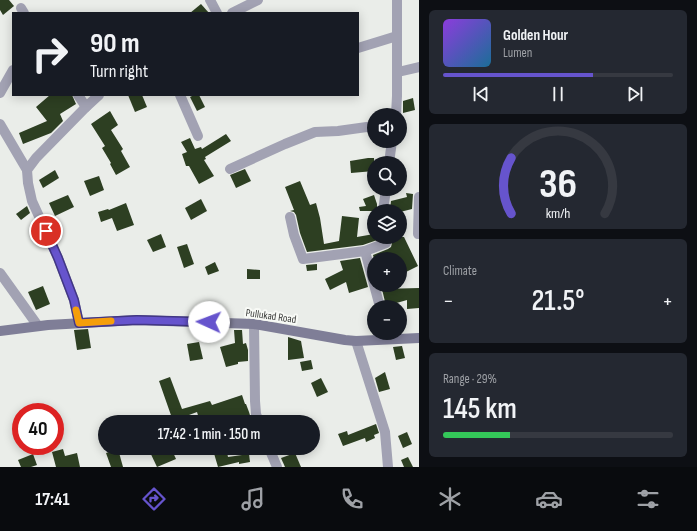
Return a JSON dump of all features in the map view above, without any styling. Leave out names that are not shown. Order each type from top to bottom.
[{"type":"street","points":[[210,0],[216,12]]},
{"type":"street","points":[[234,12],[258,0]]},
{"type":"street","points":[[396,108],[398,72],[397,0]]},
{"type":"street","points":[[359,48],[398,36]]},
{"type":"street","points":[[398,72],[419,67]]},
{"type":"street","points":[[0,93],[12,72]]},
{"type":"street","points":[[79,96],[86,107]]},
{"type":"street","points":[[27,170],[36,158],[98,96]]},
{"type":"street","points":[[180,96],[198,136]]},
{"type":"street","points":[[0,124],[27,170],[32,201],[58,258],[74,300],[79,323]]},
{"type":"street","points":[[230,170],[285,144],[315,132],[338,131],[367,127]]},
{"type":"street","points":[[419,197],[419,236]]},
{"type":"street","points":[[290,217],[294,235],[303,259],[365,251],[383,244]]},
{"type":"street","points":[[365,251],[378,300]]},
{"type":"street","points":[[0,273],[38,326]]},
{"type":"street","name":"Pullukad Road","points":[[0,331],[38,326],[137,320],[254,324],[345,340],[356,341],[367,339]]},
{"type":"street","points":[[254,324],[256,415]]},
{"type":"street","name":"Pullukad Road","points":[[407,338],[419,338]]},
{"type":"street","points":[[356,341],[385,432],[388,467]]},
{"type":"street","points":[[272,455],[277,467]]},
{"type":"building","points":[[0,0],[9,0],[14,6],[3,15],[0,10]]},
{"type":"building","points":[[201,4],[208,12],[191,12]]},
{"type":"building","points":[[49,96],[72,96],[76,104],[60,114],[63,121],[51,133],[23,144],[19,133],[47,121],[36,107]]},
{"type":"building","points":[[128,96],[142,96],[147,107],[135,112]]},
{"type":"building","points":[[200,96],[205,107],[197,111],[190,97]]},
{"type":"building","points":[[413,98],[415,110],[407,112],[407,108],[403,108],[403,101]]},
{"type":"building","points":[[110,111],[118,125],[111,130],[123,149],[121,151],[130,167],[116,175],[102,148],[105,146],[91,124]]},
{"type":"building","points":[[226,134],[231,141],[205,157],[206,159],[204,160],[214,176],[199,184],[189,166],[186,166],[182,154],[187,152],[181,142],[190,138],[195,149],[201,147],[202,149]]},
{"type":"building","points":[[367,158],[367,172],[351,173],[350,161]]},
{"type":"building","points":[[245,169],[251,181],[236,188],[230,175]]},
{"type":"building","points":[[55,170],[59,178],[43,188],[39,180]]},
{"type":"building","points":[[99,176],[104,190],[90,196],[84,181]]},
{"type":"building","points":[[300,181],[310,205],[316,203],[324,244],[339,241],[342,216],[359,218],[357,237],[367,235],[367,244],[307,252],[300,233],[296,215],[294,212],[290,211],[294,210],[285,187]]},
{"type":"building","points":[[407,193],[413,194],[412,209],[407,210],[407,204],[391,204],[391,201],[407,197]]},
{"type":"building","points":[[68,195],[74,207],[55,216],[49,203]]},
{"type":"building","points":[[374,196],[377,204],[367,204],[367,211],[360,211],[359,207],[366,206],[363,199]]},
{"type":"building","points":[[201,199],[207,211],[191,220],[185,208]]},
{"type":"building","points":[[126,203],[134,225],[117,231],[112,218],[101,222],[98,212],[109,210]]},
{"type":"building","points":[[27,206],[30,213],[21,220],[16,214]]},
{"type":"building","points":[[161,234],[166,247],[153,252],[147,240]]},
{"type":"building","points":[[407,243],[418,266],[407,272],[407,252],[380,252],[391,247],[392,244]]},
{"type":"building","points":[[187,244],[194,264],[184,268],[177,247]]},
{"type":"building","points":[[360,258],[367,287],[349,293],[346,282],[330,290],[325,279],[343,270],[340,261]]},
{"type":"building","points":[[215,262],[219,271],[208,275],[205,267]]},
{"type":"building","points":[[317,264],[317,270],[307,271],[306,265]]},
{"type":"building","points":[[247,269],[260,270],[260,279],[247,279]]},
{"type":"building","points":[[43,286],[50,304],[36,310],[28,292]]},
{"type":"building","points":[[407,288],[419,288],[419,308],[407,309],[407,300],[385,300],[383,292],[407,292]]},
{"type":"building","points":[[88,329],[91,348],[77,350],[74,330]]},
{"type":"building","points":[[234,330],[242,330],[243,344],[246,343],[248,350],[248,361],[238,362],[238,364],[226,367],[220,347],[235,343]]},
{"type":"building","points":[[288,337],[301,341],[304,358],[288,360]]},
{"type":"building","points":[[199,342],[203,359],[190,361],[187,344]]},
{"type":"building","points":[[402,346],[405,358],[396,360],[393,347]]},
{"type":"building","points":[[311,360],[313,369],[302,371],[300,362]]},
{"type":"building","points":[[385,372],[390,389],[379,392],[375,378]]},
{"type":"building","points":[[170,377],[182,409],[210,401],[212,405],[242,395],[250,415],[198,415],[197,412],[189,415],[171,415],[159,381]]},
{"type":"building","points":[[321,378],[328,392],[317,397],[311,383]]},
{"type":"building","points":[[376,424],[379,433],[374,435],[375,438],[366,442],[365,438],[343,446],[338,434],[347,431],[348,435]]},
{"type":"building","points":[[407,432],[412,444],[403,448],[398,436]]},
{"type":"building","points":[[64,452],[65,456],[77,453],[80,467],[56,467],[53,455],[64,455]]},
{"type":"building","points":[[33,455],[37,465],[31,467],[21,467],[18,460]]},
{"type":"building","points":[[107,455],[120,455],[123,467],[111,467]]},
{"type":"building","points":[[151,455],[174,455],[176,459],[157,467]]},
{"type":"building","points":[[214,455],[228,455],[228,457],[249,455],[250,462],[239,464],[239,462],[218,467]]},
{"type":"building","points":[[289,455],[296,455],[301,467],[285,467],[281,458]]},
{"type":"building","points":[[408,457],[413,467],[404,467],[401,460]]},
{"type":"slow traffic","points":[[76,310],[79,323],[111,321]]},
{"type":"route","points":[[46,231],[74,300],[79,323],[137,320],[209,322]]}]
